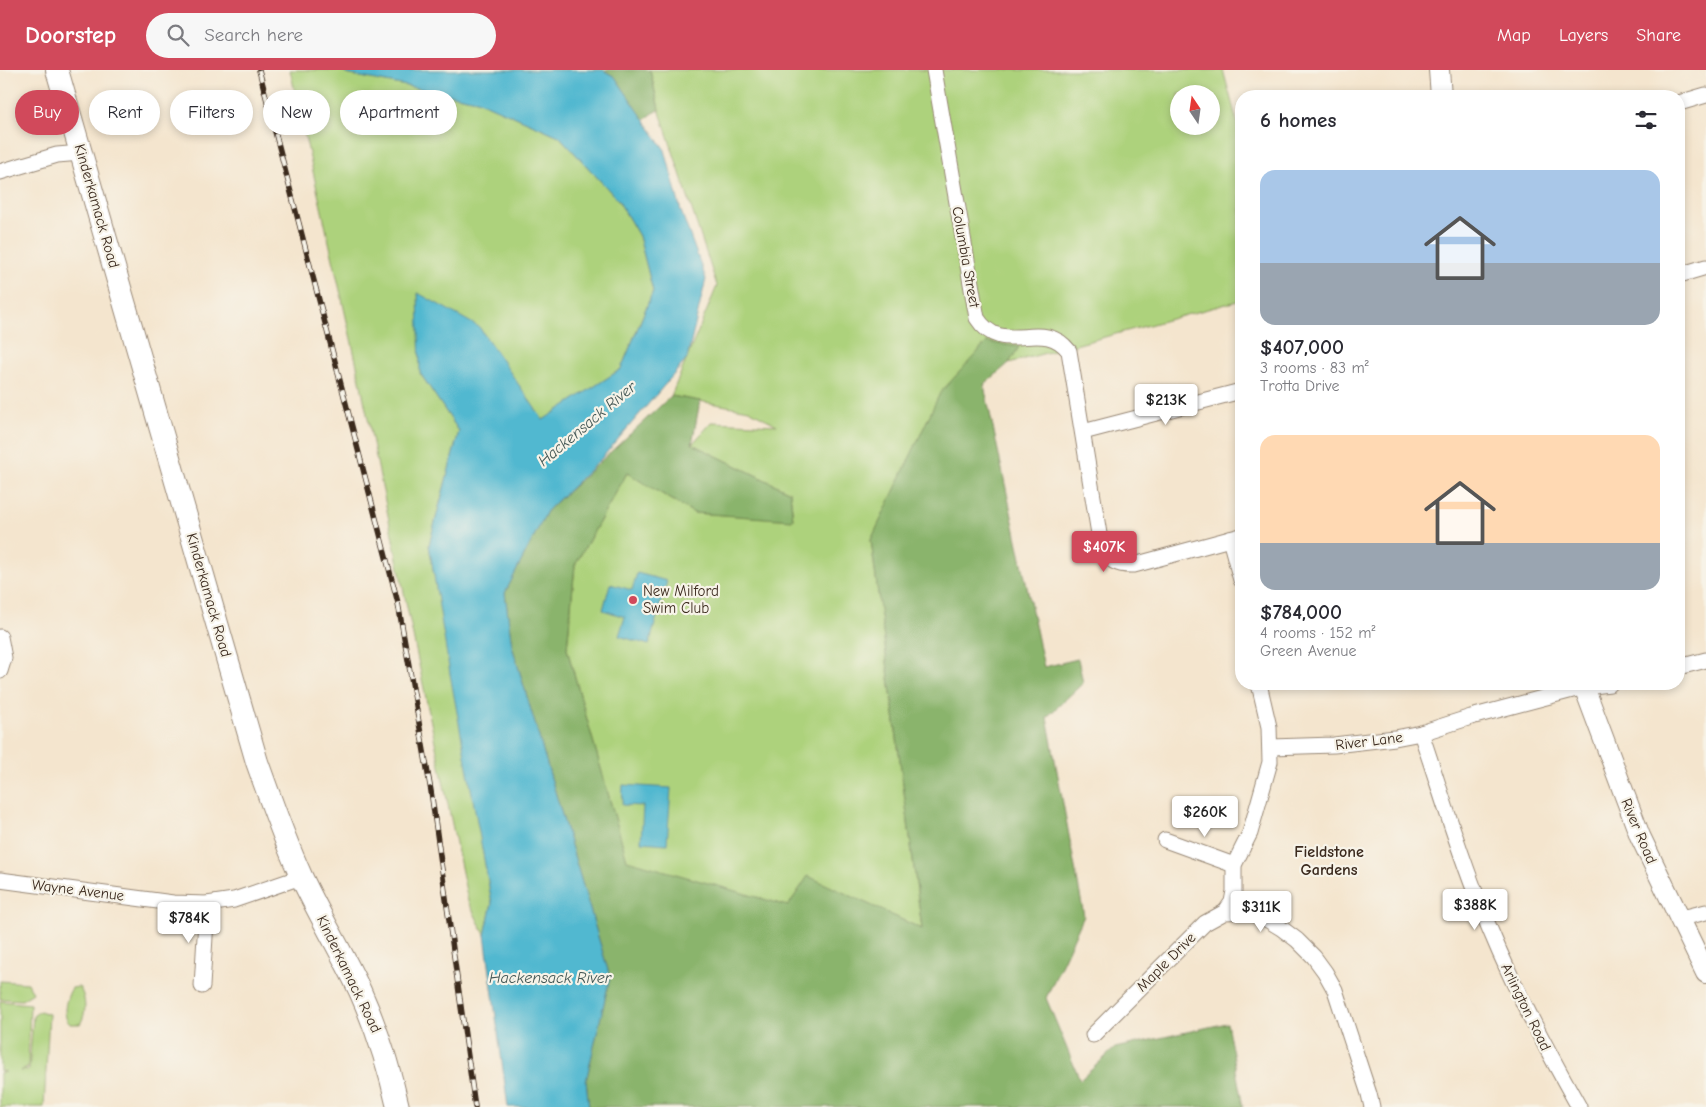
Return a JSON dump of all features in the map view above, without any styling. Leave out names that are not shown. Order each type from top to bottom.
[{"type":"main road","name":"Kinderkamack Road","points":[[57,70],[258,762],[280,828],[301,877],[360,990],[381,1043],[398,1107]]},
{"type":"main road","points":[[1439,70],[1441,90]]},
{"type":"main road","name":"River Road","points":[[1586,690],[1640,836],[1706,973]]},
{"type":"street","name":"Columbia Street","points":[[934,70],[977,318],[983,328],[991,334],[1001,337],[1051,337],[1069,351],[1072,358],[1101,546],[1105,555],[1114,562],[1124,566],[1134,565],[1235,537]]},
{"type":"street","points":[[1685,101],[1706,95]]},
{"type":"street","points":[[0,172],[57,155],[82,154]]},
{"type":"street","points":[[1685,273],[1706,267]]},
{"type":"street","points":[[1083,432],[1235,393]]},
{"type":"street","points":[[0,638],[4,658],[0,670]]},
{"type":"street","points":[[1685,665],[1706,660]]},
{"type":"street","points":[[1225,912],[1232,902],[1234,892],[1234,866],[1239,852],[1250,834],[1270,762],[1269,727],[1260,690]]},
{"type":"street","name":"River Lane","points":[[1271,747],[1368,742],[1421,733],[1566,690]]},
{"type":"street","name":"Arlington Road","points":[[1421,733],[1468,872],[1501,955],[1552,1059],[1578,1107]]},
{"type":"street","points":[[1164,840],[1234,866]]},
{"type":"street","name":"Wayne Avenue","points":[[0,880],[173,903],[207,904],[234,900],[301,877]]},
{"type":"street","points":[[202,986],[207,904]]},
{"type":"street","name":"Maple Drive","points":[[1093,1036],[1205,923],[1225,912],[1245,910],[1263,917],[1297,940],[1314,957],[1325,972],[1335,990],[1372,1107]]},
{"type":"street","points":[[1678,918],[1706,912]]},
{"type":"green space","points":[[290,70],[342,70],[346,74],[427,90],[340,90],[340,135],[457,135],[457,96],[477,100],[559,136],[618,200],[639,236],[653,291],[621,369],[542,421],[479,327],[420,373],[459,431],[429,545],[492,903],[485,935],[468,901],[356,361],[305,135],[330,135],[330,90],[295,90]]},
{"type":"green space","points":[[603,70],[650,70],[659,109],[644,120],[615,77]]},
{"type":"green space","points":[[650,70],[1223,70],[1235,114],[1235,302],[1009,363],[1018,347],[987,342],[871,540],[922,929],[809,877],[788,906],[627,861],[567,649],[575,565],[627,473],[694,513],[793,519],[790,492],[692,444],[712,422],[777,425],[749,410],[671,396],[717,286],[659,109]]},
{"type":"green space","points":[[987,342],[1019,347],[1009,363],[984,385],[1044,667],[1078,659],[1083,683],[1047,717],[1084,916],[1046,998],[1080,1080],[1115,1048],[1227,1023],[1243,1107],[589,1107],[586,1081],[610,977],[512,646],[505,593],[547,511],[671,396],[700,401],[692,444],[790,492],[793,520],[694,513],[627,473],[575,565],[567,649],[627,860],[788,906],[808,876],[922,929],[871,540],[940,393]]},
{"type":"green space","points":[[0,981],[28,983],[33,993],[22,1000],[0,999]]},
{"type":"green space","points":[[78,987],[82,992],[85,1011],[80,1024],[70,1024],[67,1021],[65,1011],[66,1001],[72,988]]},
{"type":"green space","points":[[0,1001],[30,1004],[28,1068],[20,1071],[29,1070],[33,1016],[40,1011],[49,1014],[44,1107],[0,1107],[0,1073],[6,1072],[0,1071]]},
{"type":"water","name":"Hackensack River","points":[[342,70],[603,70],[615,77],[665,150],[681,211],[706,279],[687,359],[601,459],[547,511],[505,593],[512,646],[610,977],[586,1081],[589,1107],[508,1107],[485,935],[492,903],[450,674],[429,545],[459,431],[420,373],[418,293],[479,327],[543,420],[621,369],[653,291],[639,236],[618,200],[559,136],[477,100],[457,96],[457,90],[427,90],[346,74]]},
{"type":"water","name":"New Milford Swim Club","points":[[637,573],[667,581],[649,645],[619,636],[625,617],[603,610],[610,584],[632,590]]},
{"type":"water","points":[[623,785],[671,788],[667,844],[641,842],[643,806],[622,805]]},
{"type":"railway","points":[[259,70],[398,603],[431,791],[475,1107]]},
{"type":"place","name":"New Milford Swim Club","points":[[633,600]]},
{"type":"district","name":"Fieldstone Gardens","points":[[1329,861]]}]
